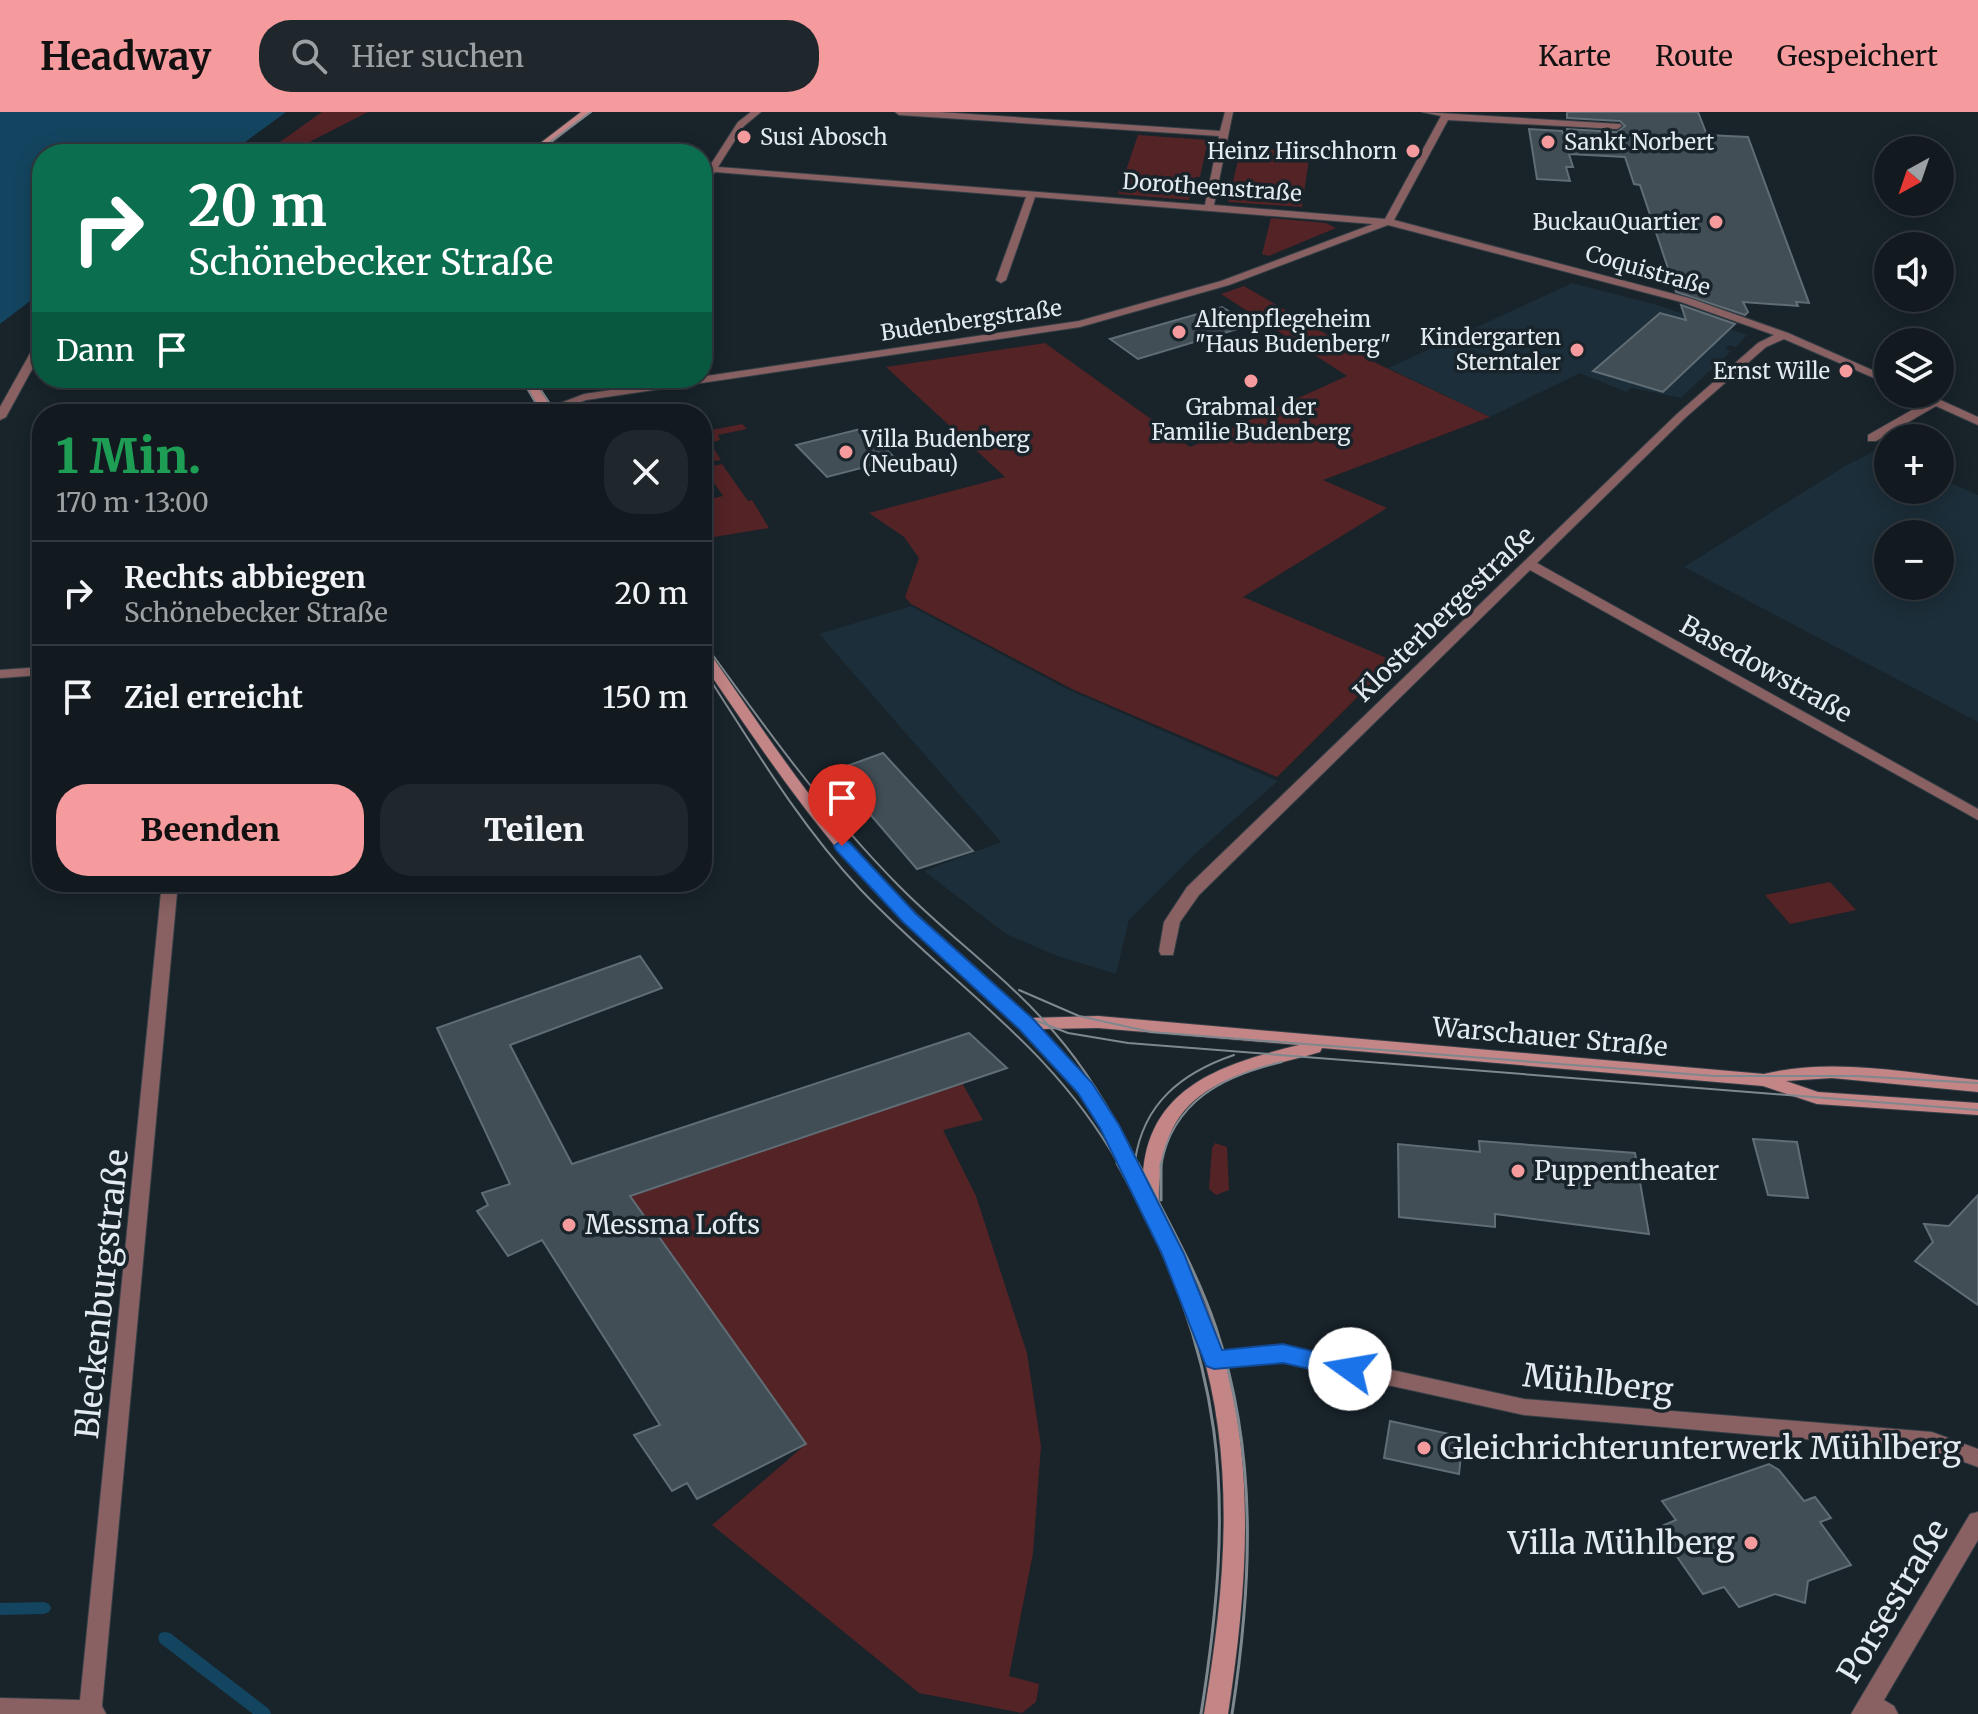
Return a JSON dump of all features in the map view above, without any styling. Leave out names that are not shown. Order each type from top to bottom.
[{"type":"main road","points":[[544,144],[587,112]]},
{"type":"main road","points":[[712,667],[777,761],[859,866],[909,918],[1026,1024],[1085,1088],[1109,1125],[1151,1210],[1188,1289],[1214,1360],[1231,1444],[1237,1552],[1233,1615],[1216,1714]]},
{"type":"main road","name":"Warschauer Straße","points":[[1026,1024],[1098,1022],[1764,1080],[1817,1098],[1978,1109]]},
{"type":"main road","name":"Warschauer Straße","points":[[1151,1210],[1153,1149],[1167,1120],[1185,1098],[1235,1068],[1331,1044]]},
{"type":"main road","name":"Warschauer Straße","points":[[1764,1080],[1792,1073],[1832,1072],[1978,1086]]},
{"type":"street","points":[[712,169],[741,124],[757,112]]},
{"type":"street","points":[[899,112],[1225,134]]},
{"type":"street","points":[[1209,207],[1229,112]]},
{"type":"street","points":[[1426,112],[1617,126]]},
{"type":"street","points":[[1388,222],[1446,115]]},
{"type":"street","name":"Dorotheenstraße","points":[[712,169],[1388,222]]},
{"type":"street","points":[[1001,280],[1032,193]]},
{"type":"street","name":"Coquistraße","points":[[1388,222],[1649,289],[1784,335],[1874,375]]},
{"type":"street","name":"Budenbergstraße","points":[[712,378],[1080,324],[1225,283],[1388,222]]},
{"type":"street","name":"Klosterbergestraße","points":[[1167,951],[1172,922],[1193,891],[1681,416],[1762,345],[1784,335]]},
{"type":"street","points":[[0,417],[32,359]]},
{"type":"street","name":"Budenbergstraße","points":[[565,404],[580,397],[642,388]]},
{"type":"street","points":[[1872,438],[1924,408]]},
{"type":"street","points":[[1949,408],[1978,421]]},
{"type":"street","name":"Basedowstraße","points":[[1531,565],[1978,815]]},
{"type":"street","points":[[0,674],[32,672]]},
{"type":"street","name":"Bleckenburgstraße","points":[[92,1712],[169,892]]},
{"type":"street","name":"Mühlberg","points":[[1214,1360],[1283,1354],[1524,1407],[1932,1441],[1978,1458]]},
{"type":"street","name":"Porsestraße","points":[[1873,1710],[1977,1528]]},
{"type":"street","points":[[0,1709],[92,1712]]},
{"type":"shaded area","points":[[322,112],[368,112],[306,144],[277,144]]},
{"type":"shaded area","points":[[1138,135],[1208,140],[1200,177],[1195,177],[1189,200],[1118,194]]},
{"type":"shaded area","points":[[1241,148],[1310,152],[1302,207],[1228,202]]},
{"type":"shaded area","points":[[1271,218],[1326,223],[1336,228],[1269,256],[1262,254]]},
{"type":"shaded area","name":"Kindergarten Sterntaler","points":[[1572,283],[1654,304],[1747,335],[1736,347],[1729,345],[1725,349],[1731,351],[1681,398],[1632,388],[1626,392],[1580,373],[1490,417],[1388,368]]},
{"type":"shaded area","points":[[1244,286],[1374,362],[1490,417],[1323,480],[1387,508],[1243,597],[1394,661],[1277,777],[1074,690],[911,604],[905,597],[919,558],[904,537],[869,513],[1005,477],[886,367],[1045,343],[1190,447],[1347,376],[1221,294]]},
{"type":"shaded area","points":[[742,424],[747,429],[718,435],[720,440],[712,442],[712,430]]},
{"type":"shaded area","points":[[712,446],[721,460],[712,461]]},
{"type":"shaded area","points":[[1874,451],[1874,504],[1954,504],[1954,484],[1978,495],[1978,722],[1684,567]]},
{"type":"shaded area","points":[[722,464],[748,501],[752,500],[769,528],[712,537],[712,499],[723,496],[712,480],[712,466]]},
{"type":"shaded area","points":[[911,606],[1065,688],[1278,781],[1194,855],[1129,920],[1116,974],[1057,956],[1006,934],[924,871],[1001,842],[819,634]]},
{"type":"shaded area","points":[[1830,882],[1856,910],[1790,924],[1765,895]]},
{"type":"shaded area","points":[[962,1083],[983,1120],[943,1130],[976,1196],[1027,1353],[1041,1446],[1033,1553],[1009,1676],[1039,1684],[1036,1702],[1022,1713],[919,1693],[712,1525],[806,1444],[630,1196]]},
{"type":"shaded area","points":[[1215,1143],[1227,1147],[1229,1190],[1216,1195],[1209,1189]]},
{"type":"water","points":[[0,112],[286,112],[243,144],[32,144],[32,300],[0,324]]},
{"type":"building","points":[[1567,112],[1698,112],[1707,135],[1748,137],[1809,303],[1796,302],[1798,306],[1743,302],[1748,312],[1745,315],[1676,292],[1640,185],[1634,184],[1625,157],[1569,154],[1573,167],[1566,167],[1570,181],[1537,179],[1529,129],[1562,131],[1567,148],[1567,129],[1617,132],[1625,126],[1620,121],[1567,118]]},
{"type":"building","points":[[1681,305],[1735,324],[1663,392],[1593,371],[1660,313],[1686,320]]},
{"type":"building","name":"Altenpflegeheim \"Haus Budenberg\"","points":[[1222,307],[1251,325],[1138,359],[1110,339]]},
{"type":"building","name":"Villa Budenberg (Neubau)","points":[[864,428],[896,459],[827,477],[796,445]]},
{"type":"building","points":[[883,753],[973,851],[917,869],[833,771]]},
{"type":"building","name":"Messma Lofts","points":[[640,956],[662,988],[510,1045],[572,1164],[969,1033],[1007,1068],[630,1196],[806,1444],[697,1499],[687,1483],[672,1491],[634,1435],[660,1425],[542,1240],[508,1256],[477,1211],[488,1205],[482,1193],[510,1184],[437,1028]]},
{"type":"building","points":[[1753,1139],[1797,1142],[1808,1198],[1768,1195]]},
{"type":"building","name":"Puppentheater","points":[[1479,1141],[1635,1153],[1649,1234],[1495,1214],[1495,1227],[1399,1217],[1398,1144],[1480,1152]]},
{"type":"building","points":[[1978,1195],[1978,1305],[1915,1261],[1933,1242],[1924,1224],[1949,1226]]},
{"type":"building","name":"Gleichrichterunterwerk Mühlberg","points":[[1390,1421],[1463,1437],[1459,1474],[1384,1458]]},
{"type":"building","name":"Villa Mühlberg","points":[[1769,1464],[1779,1470],[1804,1501],[1815,1497],[1831,1518],[1820,1522],[1851,1565],[1808,1581],[1805,1603],[1775,1594],[1739,1607],[1724,1587],[1703,1594],[1657,1528],[1676,1520],[1662,1501]]},
{"type":"waterway","points":[[0,1609],[44,1608]]},
{"type":"waterway","points":[[165,1638],[264,1714]]},
{"type":"tram line","points":[[548,144],[591,112]]},
{"type":"tram line","points":[[527,388],[536,404]]},
{"type":"tram line","points":[[540,388],[550,404]]},
{"type":"tram line","points":[[712,654],[796,767],[872,857],[918,905],[1048,1025]]},
{"type":"tram line","points":[[712,682],[777,782],[838,864],[895,924],[1032,1051],[1063,1085],[1119,1165]]},
{"type":"tram line","points":[[1019,990],[1079,1016],[1151,1032],[1714,1076],[1856,1076],[1978,1083]]},
{"type":"tram line","points":[[991,1003],[1048,1025]]},
{"type":"tram line","points":[[1048,1025],[1068,1033],[1128,1043],[1978,1110]]},
{"type":"tram line","points":[[1048,1025],[1101,1096],[1136,1158]]},
{"type":"tram line","points":[[1136,1158],[1146,1123],[1168,1093],[1197,1071],[1234,1055]]},
{"type":"tram line","points":[[1161,1165],[1167,1143],[1177,1124],[1204,1095],[1240,1075],[1282,1062]]},
{"type":"tram line","points":[[1136,1158],[1139,1165]]},
{"type":"tram line","points":[[1117,1163],[1154,1234],[1182,1301],[1202,1366],[1214,1430],[1219,1495],[1218,1563],[1201,1714]]},
{"type":"tram line","points":[[1138,1163],[1200,1286],[1230,1375],[1239,1423],[1245,1471],[1247,1568],[1232,1714]]},
{"type":"tram line","points":[[1161,1165],[1161,1200]]},
{"type":"place","name":"Susi Abosch","points":[[744,137]]},
{"type":"place","name":"Sankt Norbert","points":[[1548,142]]},
{"type":"place","name":"Heinz Hirschhorn","points":[[1413,151]]},
{"type":"place","name":"BuckauQuartier","points":[[1716,222]]},
{"type":"place","name":"Altenpflegeheim \"Haus Budenberg\"","points":[[1179,332]]},
{"type":"place","name":"Kindergarten Sterntaler","points":[[1577,350]]},
{"type":"place","name":"Ernst Wille","points":[[1846,371]]},
{"type":"place","name":"Grabmal der Familie Budenberg","points":[[1251,381]]},
{"type":"place","name":"Villa Budenberg (Neubau)","points":[[846,452]]},
{"type":"place","name":"Puppentheater","points":[[1518,1171]]},
{"type":"place","name":"Messma Lofts","points":[[569,1225]]},
{"type":"place","name":"Gleichrichterunterwerk Mühlberg","points":[[1424,1448]]},
{"type":"place","name":"Villa Mühlberg","points":[[1751,1543]]},
{"type":"route","points":[[842,846],[909,918],[1026,1024],[1085,1088],[1109,1125],[1173,1254],[1214,1360],[1283,1354],[1350,1369]]}]
